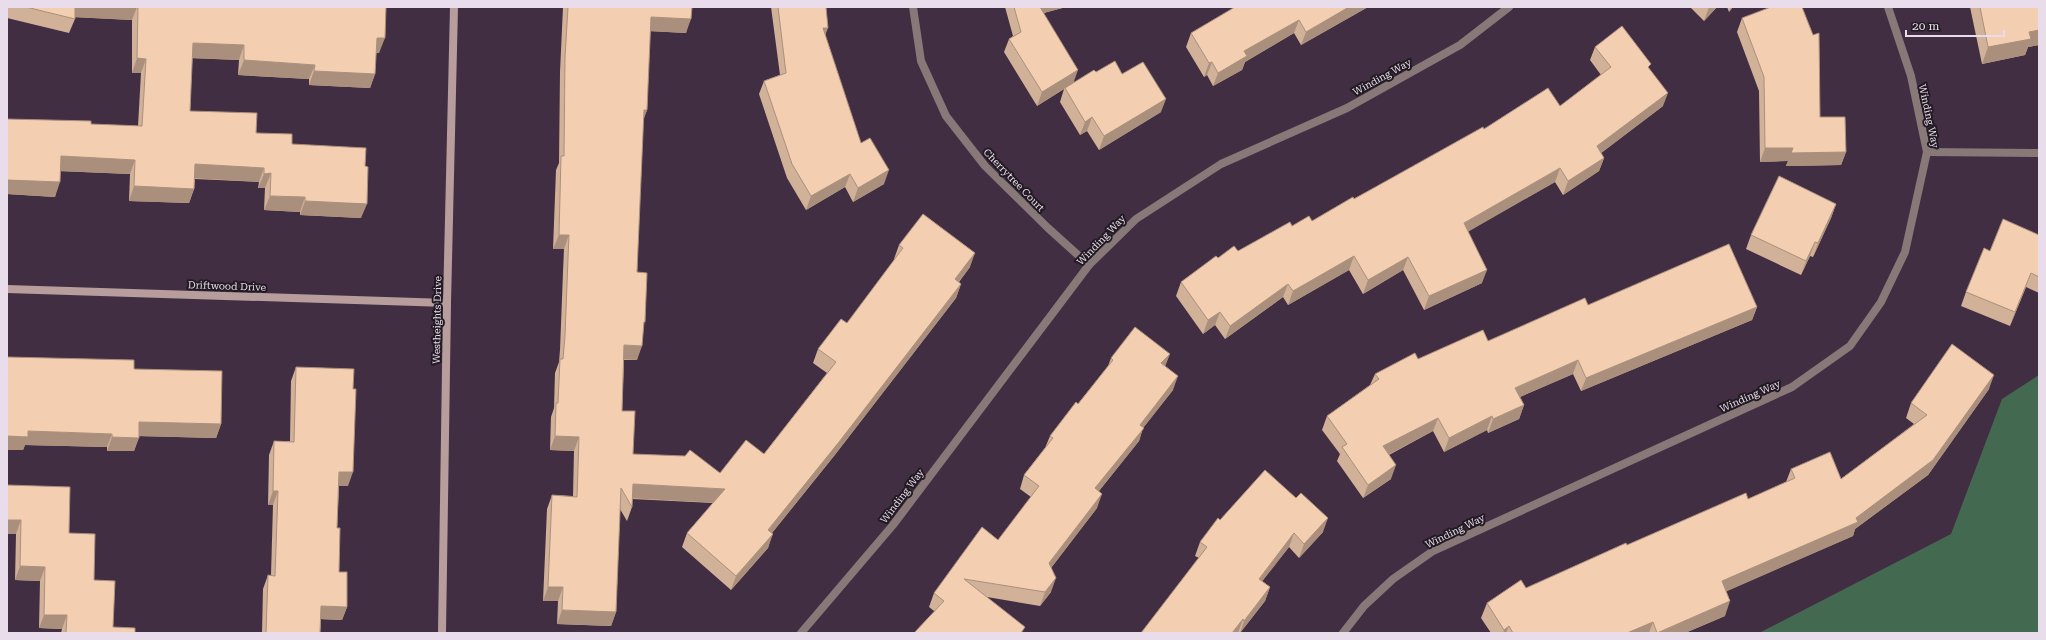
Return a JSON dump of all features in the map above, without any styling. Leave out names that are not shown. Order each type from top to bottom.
[{"type":"street","name":"Westheights Drive","points":[[442,633],[447,303],[454,7]]},
{"type":"street","name":"Cherrytree Court","points":[[913,7],[921,61],[946,116],[985,166],[1048,228],[1089,265]]},
{"type":"street","name":"Winding Way","points":[[800,633],[893,525],[1089,265],[1136,219],[1221,164],[1360,101],[1460,45],[1509,7]]},
{"type":"street","name":"Winding Way","points":[[1342,633],[1364,606],[1378,593],[1394,579],[1433,551],[1792,387],[1850,346],[1881,302],[1905,252],[1927,152],[1911,76],[1888,7]]},
{"type":"street","points":[[1927,152],[2039,152]]},
{"type":"street","name":"Driftwood Drive","points":[[7,288],[447,303]]},
{"type":"green space","points":[[2039,375],[2039,633],[1759,633],[1951,534],[2002,399]]},
{"type":"building","points":[[26,7],[75,7],[75,19]]},
{"type":"building","points":[[138,7],[386,7],[385,38],[377,38],[375,74],[314,71],[315,65],[244,60],[244,45],[193,43],[190,111],[257,113],[256,133],[292,134],[292,144],[366,148],[365,166],[368,167],[367,204],[305,201],[305,197],[270,196],[271,173],[264,174],[264,168],[195,164],[194,189],[134,186],[135,160],[61,156],[60,182],[7,180],[7,119],[91,121],[91,124],[142,126],[146,59],[137,58]]},
{"type":"building","points":[[568,7],[692,7],[691,19],[651,17],[647,110],[644,110],[637,272],[647,273],[645,322],[642,346],[624,345],[622,411],[635,411],[633,454],[685,456],[690,450],[720,473],[746,440],[764,454],[836,362],[818,349],[841,319],[847,323],[903,248],[899,245],[923,214],[975,253],[955,279],[961,284],[839,442],[768,530],[773,534],[736,576],[687,533],[725,489],[633,484],[632,507],[621,488],[616,612],[562,610],[563,587],[548,587],[552,495],[577,497],[579,437],[555,436],[560,359],[563,359],[565,336],[569,235],[559,235],[561,156],[564,156],[565,58]]},
{"type":"building","points":[[778,7],[826,7],[828,28],[823,28],[861,143],[870,138],[889,170],[858,188],[850,174],[811,196],[792,164],[764,81],[786,73]]},
{"type":"building","points":[[1014,7],[1040,7],[1078,70],[1042,92],[1009,39],[1021,32]]},
{"type":"building","points":[[1235,7],[1349,7],[1306,32],[1299,20],[1244,51],[1247,56],[1218,73],[1212,62],[1209,63],[1191,33]]},
{"type":"building","points":[[1771,7],[1802,7],[1813,35],[1819,33],[1820,117],[1845,117],[1846,152],[1791,153],[1793,148],[1765,148],[1764,77],[1742,18]]},
{"type":"building","points":[[1980,7],[2039,7],[2039,30],[2029,32],[2031,39],[1988,47]]},
{"type":"building","points":[[1622,26],[1651,64],[1648,67],[1668,93],[1597,146],[1604,158],[1568,181],[1560,168],[1464,223],[1487,270],[1429,296],[1408,257],[1368,280],[1354,256],[1293,291],[1288,284],[1230,326],[1220,312],[1208,320],[1181,282],[1216,256],[1218,258],[1234,246],[1238,251],[1290,222],[1292,226],[1309,216],[1312,221],[1353,197],[1354,199],[1483,127],[1484,129],[1548,88],[1560,106],[1611,67],[1595,47]]},
{"type":"building","points":[[1115,61],[1122,74],[1143,62],[1166,99],[1104,136],[1092,117],[1085,122],[1065,88],[1094,70],[1096,72]]},
{"type":"building","points":[[1779,176],[1836,204],[1818,243],[1815,242],[1806,261],[1751,235]]},
{"type":"building","points":[[2003,219],[2039,235],[2039,277],[2031,273],[2015,312],[1966,292],[1984,248],[1990,251]]},
{"type":"building","points":[[1729,244],[1757,307],[1586,378],[1578,360],[1515,388],[1524,405],[1493,419],[1492,416],[1449,438],[1438,418],[1383,446],[1396,465],[1368,485],[1342,447],[1347,444],[1327,416],[1379,379],[1375,374],[1415,353],[1418,359],[1483,330],[1488,341],[1585,298],[1588,305]]},
{"type":"building","points":[[1135,327],[1170,354],[1161,363],[1178,376],[1140,425],[1144,428],[1095,488],[1102,494],[1049,563],[1056,578],[1045,592],[964,579],[1025,627],[1021,633],[914,633],[944,601],[934,593],[982,527],[998,540],[1039,486],[1024,475],[1053,438],[1050,436],[1076,402],[1078,404],[1113,360],[1111,358]]},
{"type":"building","points":[[1952,344],[1994,375],[1933,460],[1856,518],[1858,522],[1722,581],[1730,601],[1657,633],[1653,622],[1627,633],[1513,633],[1509,626],[1504,630],[1487,603],[1521,580],[1526,588],[1626,543],[1627,545],[1746,493],[1748,499],[1795,478],[1791,469],[1830,452],[1841,479],[1927,415],[1911,403]]},
{"type":"building","points":[[7,357],[134,360],[134,369],[222,371],[221,424],[139,422],[139,438],[112,437],[112,434],[28,431],[28,437],[7,436]]},
{"type":"building","points":[[296,367],[354,369],[353,389],[356,389],[353,472],[339,472],[337,528],[340,528],[339,572],[347,572],[347,607],[321,606],[320,633],[266,633],[268,575],[275,576],[278,491],[273,491],[274,441],[294,442]]},
{"type":"building","points":[[1265,470],[1296,498],[1301,493],[1328,518],[1304,544],[1294,533],[1259,579],[1270,587],[1244,621],[1243,619],[1232,633],[1141,633],[1207,547],[1200,542],[1218,518],[1220,520]]},
{"type":"building","points":[[7,485],[70,487],[69,533],[95,534],[94,580],[115,581],[113,627],[135,628],[135,633],[66,633],[67,615],[44,615],[45,567],[20,566],[21,520],[7,520]]}]
